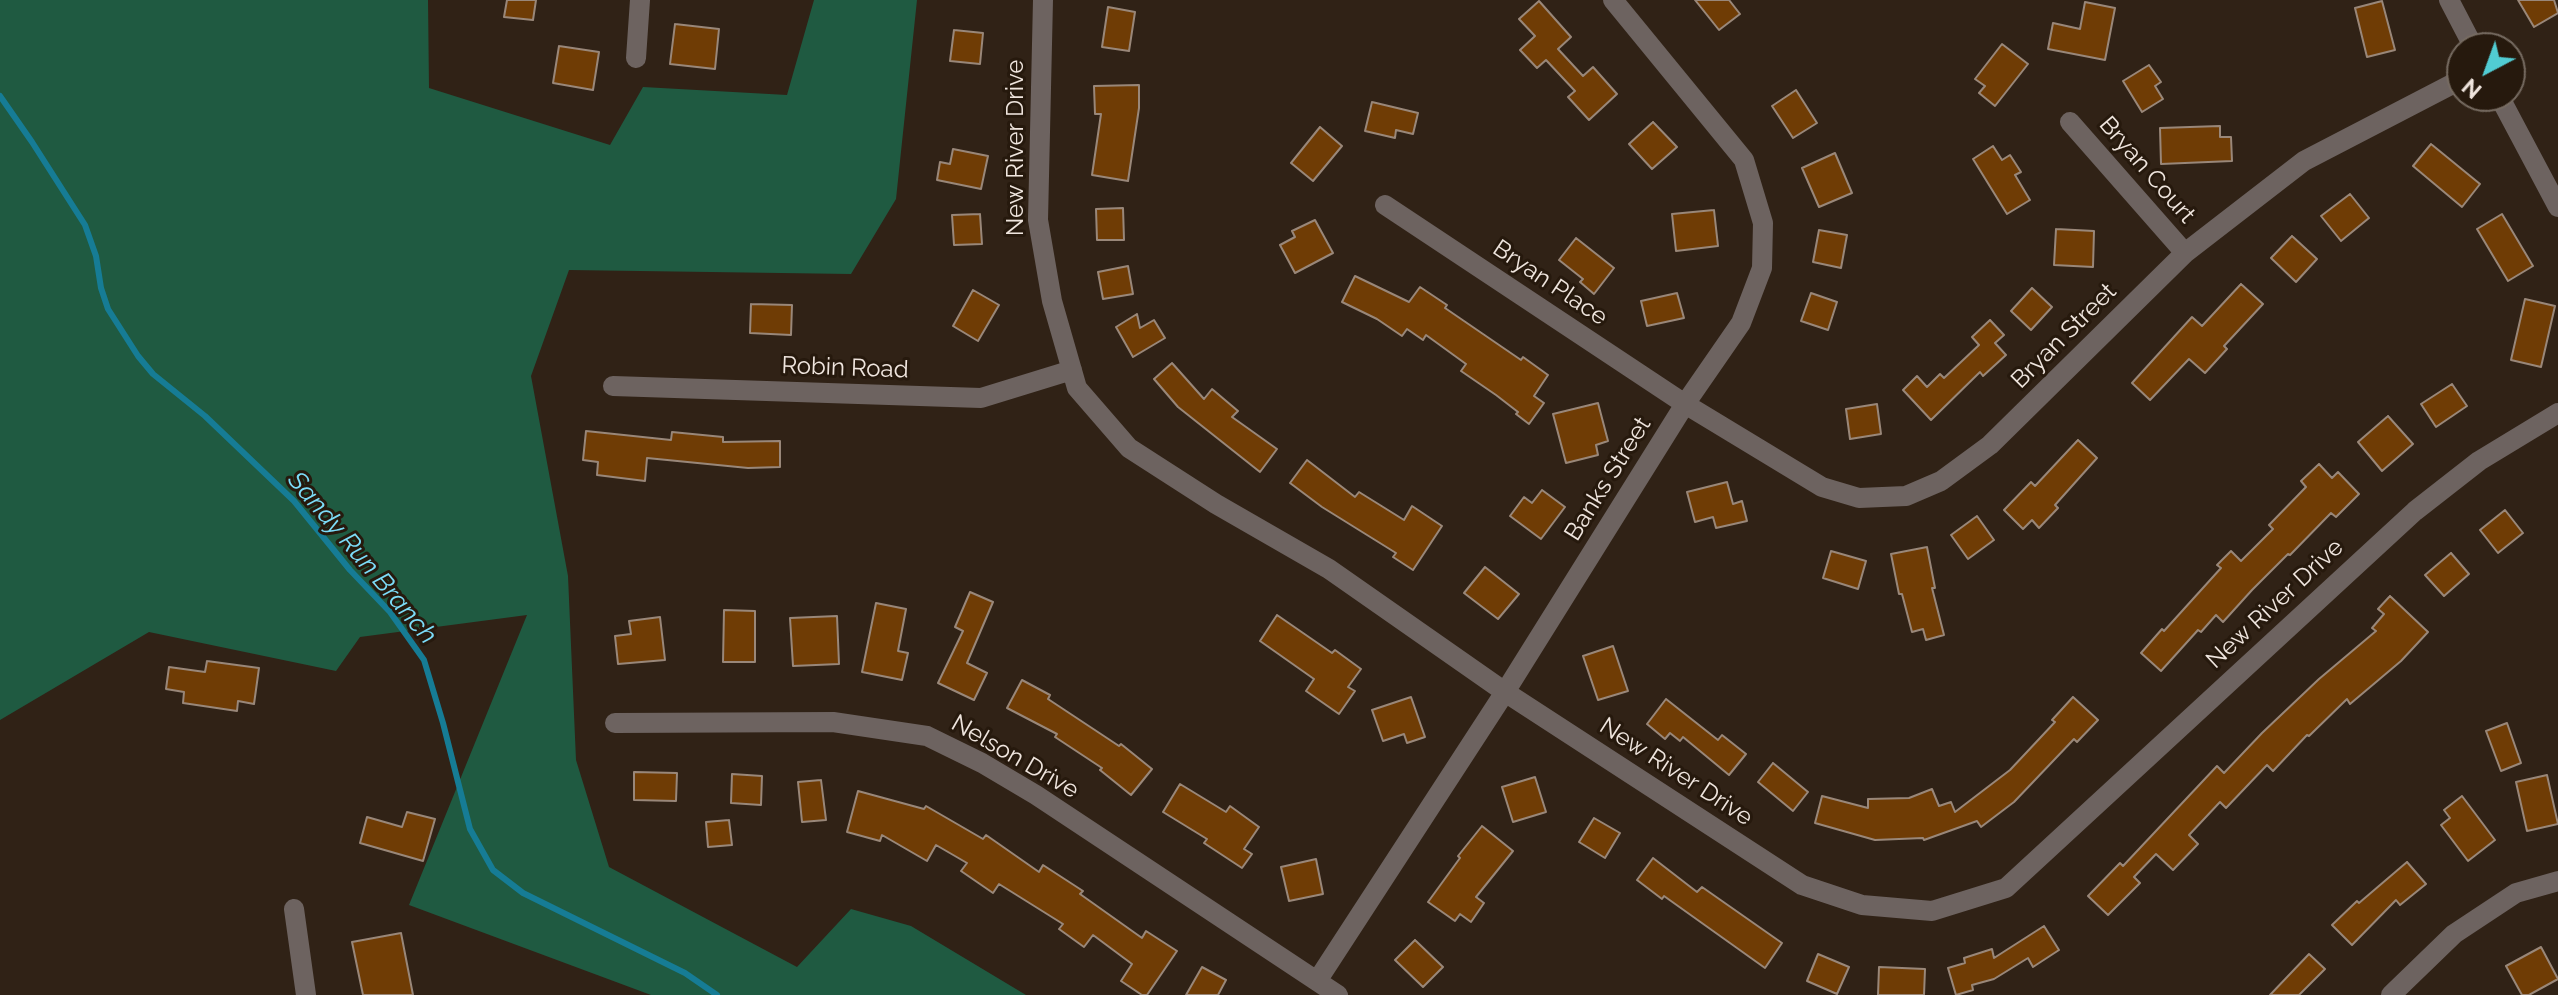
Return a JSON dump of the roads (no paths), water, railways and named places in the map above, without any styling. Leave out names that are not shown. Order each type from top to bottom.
[{"type":"street","points":[[636,58],[640,0]]},
{"type":"street","name":"New River Drive","points":[[1043,0],[1038,220],[1052,301],[1077,388],[1129,448],[1216,504],[1329,569],[1505,692],[1802,885],[1862,905],[1932,911],[2006,888],[2415,511],[2479,461],[2558,413]]},
{"type":"street","name":"Banks Street","points":[[1317,981],[1505,692],[1685,404],[1741,323],[1762,268],[1763,223],[1744,160],[1613,0]]},
{"type":"street","points":[[2449,0],[2466,32]]},
{"type":"street","name":"Bryan Street","points":[[1685,404],[1822,487],[1859,498],[1906,496],[1941,481],[1990,445],[2185,253],[2304,161],[2446,87]]},
{"type":"street","points":[[2508,112],[2558,207]]},
{"type":"street","name":"Bryan Court","points":[[2070,122],[2185,253]]},
{"type":"street","name":"Bryan Place","points":[[1385,205],[1685,404]]},
{"type":"street","name":"Robin Road","points":[[613,386],[981,398],[1072,370]]},
{"type":"street","name":"Nelson Drive","points":[[615,723],[833,722],[927,736],[982,763],[1036,795],[1338,995]]},
{"type":"street","points":[[2391,995],[2454,934],[2516,893],[2558,881]]},
{"type":"street","points":[[294,909],[306,995]]},
{"type":"waterway","name":"Sandy Run Branch","points":[[0,96],[85,225],[96,256],[108,309],[138,356],[153,374],[205,416],[294,501],[350,570],[390,612],[424,660],[470,829],[493,870],[523,893],[685,973],[717,995]]}]
